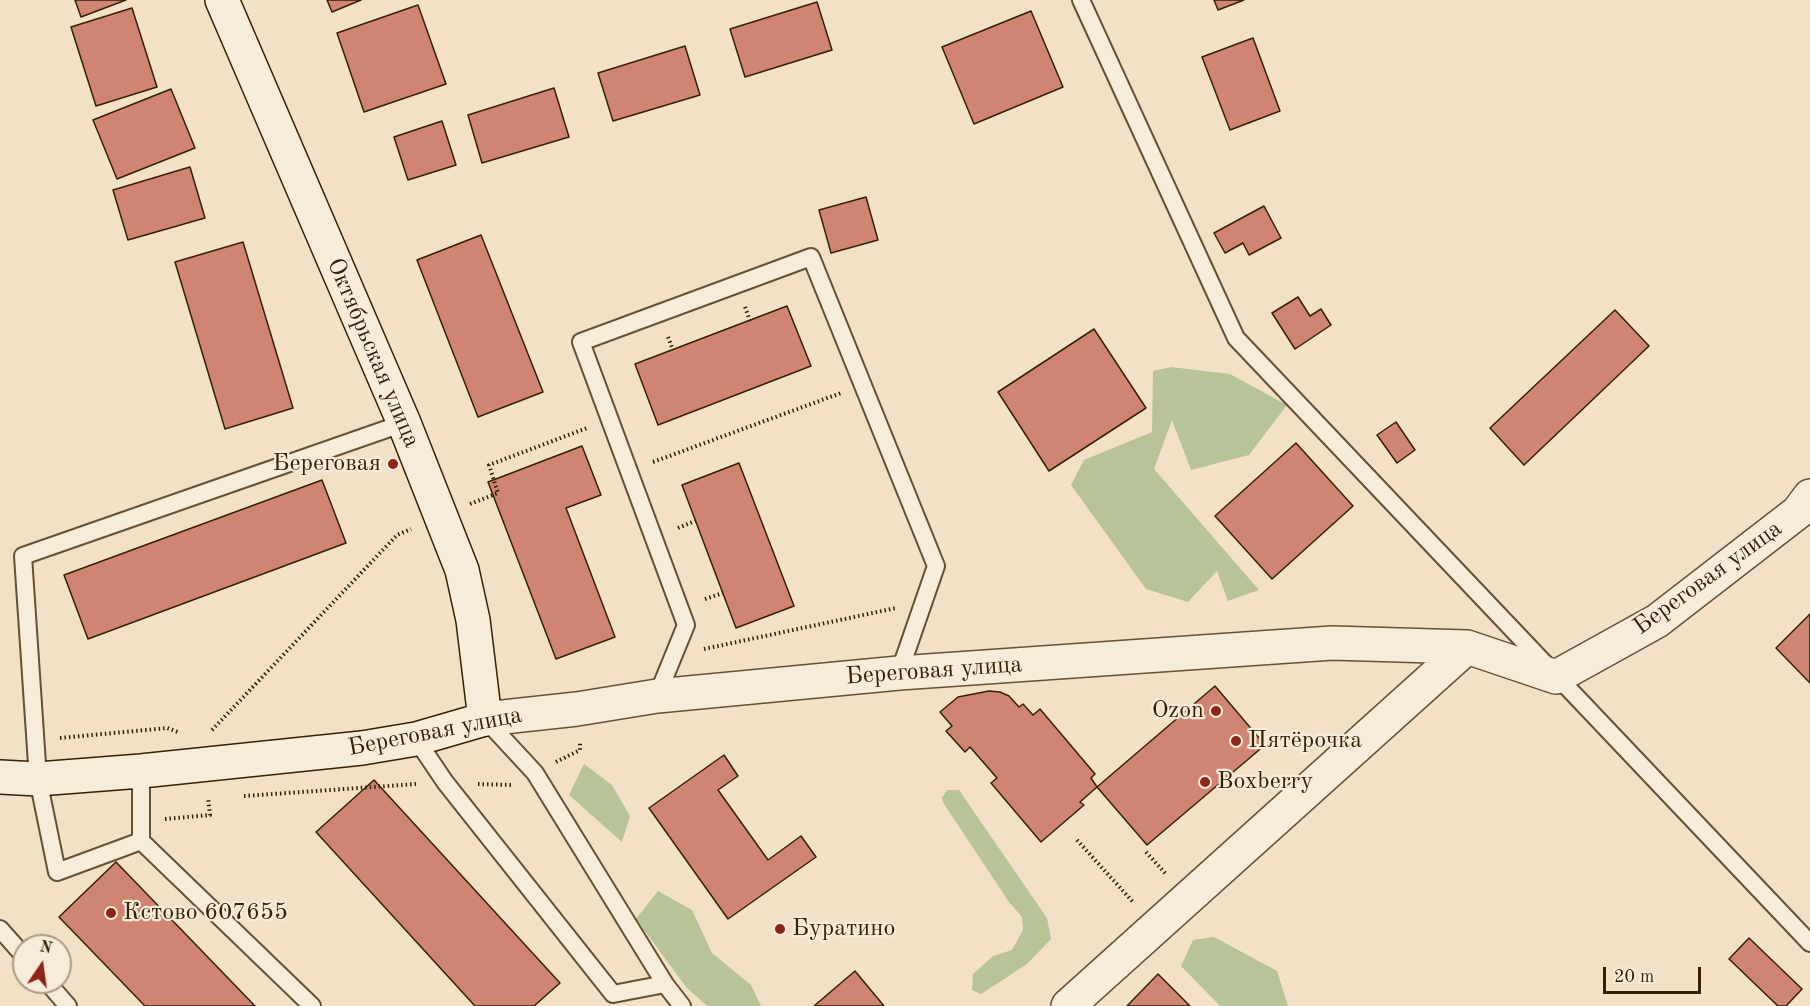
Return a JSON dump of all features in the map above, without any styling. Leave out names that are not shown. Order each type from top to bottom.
[{"type":"street","name":"Октябрьская улица","points":[[222,0],[404,423],[462,570],[473,620],[485,719]]},
{"type":"street","name":"Береговая улица","points":[[0,777],[38,779],[141,771],[362,748],[416,739],[485,719],[577,709],[657,696],[900,673],[1332,643],[1467,647],[1556,677],[1657,621],[1798,512],[1810,496]]},
{"type":"street","points":[[1068,1006],[1467,647]]},
{"type":"lane","points":[[1082,0],[1236,338],[1810,943]]},
{"type":"lane","points":[[657,696],[686,625],[581,342],[811,257],[936,566],[900,673]]},
{"type":"lane","points":[[141,841],[57,872],[38,779],[23,556],[404,423]]},
{"type":"lane","points":[[485,719],[536,773],[664,984],[682,1006]]},
{"type":"lane","points":[[416,739],[445,782],[614,994],[664,984]]},
{"type":"lane","points":[[141,771],[141,841],[312,1006]]},
{"type":"lane","points":[[0,929],[12,942]]},
{"type":"lane","points":[[58,994],[68,1006]]},
{"type":"path","points":[[744,304],[750,321]]},
{"type":"path","points":[[668,334],[673,350]]},
{"type":"path","points":[[653,462],[843,393]]},
{"type":"path","points":[[211,732],[397,535],[498,493],[489,465],[610,419]]},
{"type":"path","points":[[678,528],[695,521]]},
{"type":"path","points":[[705,599],[723,593]]},
{"type":"path","points":[[674,655],[923,603]]},
{"type":"path","points":[[36,740],[166,728],[184,734]]},
{"type":"path","points":[[1077,840],[1156,927]]},
{"type":"green space","points":[[1171,367],[1230,374],[1287,405],[1249,455],[1191,470],[1172,420],[1154,469],[1259,590],[1228,601],[1217,571],[1188,602],[1146,589],[1071,485],[1084,460],[1152,432],[1153,371]]},
{"type":"green space","points":[[584,764],[612,785],[630,816],[622,842],[569,795]]},
{"type":"green space","points":[[947,790],[959,790],[1047,918],[1051,939],[1027,964],[981,994],[972,990],[973,974],[993,956],[1012,950],[1023,930],[1022,917],[1009,902],[944,804],[942,798]]},
{"type":"green space","points":[[658,891],[692,910],[712,953],[751,985],[761,1006],[707,1006],[686,987],[636,919]]},
{"type":"green space","points":[[1214,937],[1277,971],[1288,1006],[1220,1006],[1181,966],[1193,940]]},
{"type":"building","points":[[75,0],[126,0],[81,17]]},
{"type":"building","points":[[327,0],[361,0],[332,12]]},
{"type":"building","points":[[1214,0],[1244,0],[1218,10]]},
{"type":"building","points":[[817,2],[832,50],[745,77],[730,29]]},
{"type":"building","points":[[418,5],[446,84],[364,112],[337,33]]},
{"type":"building","points":[[132,8],[157,87],[96,106],[71,27]]},
{"type":"building","points":[[1031,11],[1063,87],[974,124],[942,47]]},
{"type":"building","points":[[1253,38],[1280,111],[1230,130],[1202,57]]},
{"type":"building","points":[[685,46],[700,95],[613,121],[598,73]]},
{"type":"building","points":[[554,88],[569,137],[482,163],[468,115]]},
{"type":"building","points":[[171,89],[195,148],[117,179],[93,120]]},
{"type":"building","points":[[442,121],[456,165],[408,180],[394,137]]},
{"type":"building","points":[[190,167],[205,218],[128,240],[113,190]]},
{"type":"building","points":[[866,197],[878,240],[831,253],[819,210]]},
{"type":"building","points":[[1264,206],[1281,238],[1249,255],[1243,243],[1225,253],[1214,233]]},
{"type":"building","points":[[481,235],[543,392],[478,417],[417,260]]},
{"type":"building","points":[[243,242],[293,408],[225,429],[175,262]]},
{"type":"building","points":[[1298,297],[1310,316],[1321,309],[1331,325],[1295,349],[1272,313]]},
{"type":"building","points":[[787,306],[811,366],[658,425],[635,364]]},
{"type":"building","points":[[1615,310],[1649,346],[1524,465],[1490,428]]},
{"type":"building","points":[[1094,329],[1146,408],[1049,471],[998,392]]},
{"type":"building","points":[[1396,422],[1415,450],[1397,463],[1377,435]]},
{"type":"building","points":[[1296,443],[1353,506],[1272,579],[1215,516]]},
{"type":"building","points":[[582,446],[601,495],[566,508],[615,637],[556,659],[488,482]]},
{"type":"building","points":[[739,463],[794,606],[736,628],[682,485]]},
{"type":"building","points":[[322,480],[346,543],[88,639],[64,575]]},
{"type":"building","points":[[1810,614],[1810,683],[1776,648]]},
{"type":"building","points":[[1215,686],[1265,745],[1147,845],[1097,787]]},
{"type":"building","points":[[989,691],[1009,696],[1019,707],[1023,704],[1033,715],[1040,709],[1095,774],[1091,778],[1097,787],[1080,802],[1084,805],[1041,842],[991,783],[997,778],[970,747],[965,752],[946,731],[952,726],[940,712],[958,697]]},
{"type":"building","points":[[724,755],[738,776],[718,790],[768,860],[801,836],[816,857],[728,919],[649,808]]},
{"type":"building","points":[[374,780],[560,983],[534,1006],[475,1006],[316,832]]},
{"type":"building","points":[[116,862],[255,1006],[145,1006],[59,917]]},
{"type":"building","points":[[1749,938],[1802,989],[1786,1006],[1778,1006],[1729,959]]},
{"type":"building","points":[[855,971],[884,1006],[814,1006]]},
{"type":"building","points":[[1158,974],[1190,1006],[1127,1006]]},
{"type":"place","name":"Береговая","points":[[393,464]]},
{"type":"place","name":"Ozon","points":[[1216,711]]},
{"type":"place","name":"Пятёрочка","points":[[1236,741]]},
{"type":"place","name":"Boxberry","points":[[1205,782]]},
{"type":"place","name":"Кстово 607655","points":[[111,913]]},
{"type":"place","name":"Буратино","points":[[780,929]]}]
